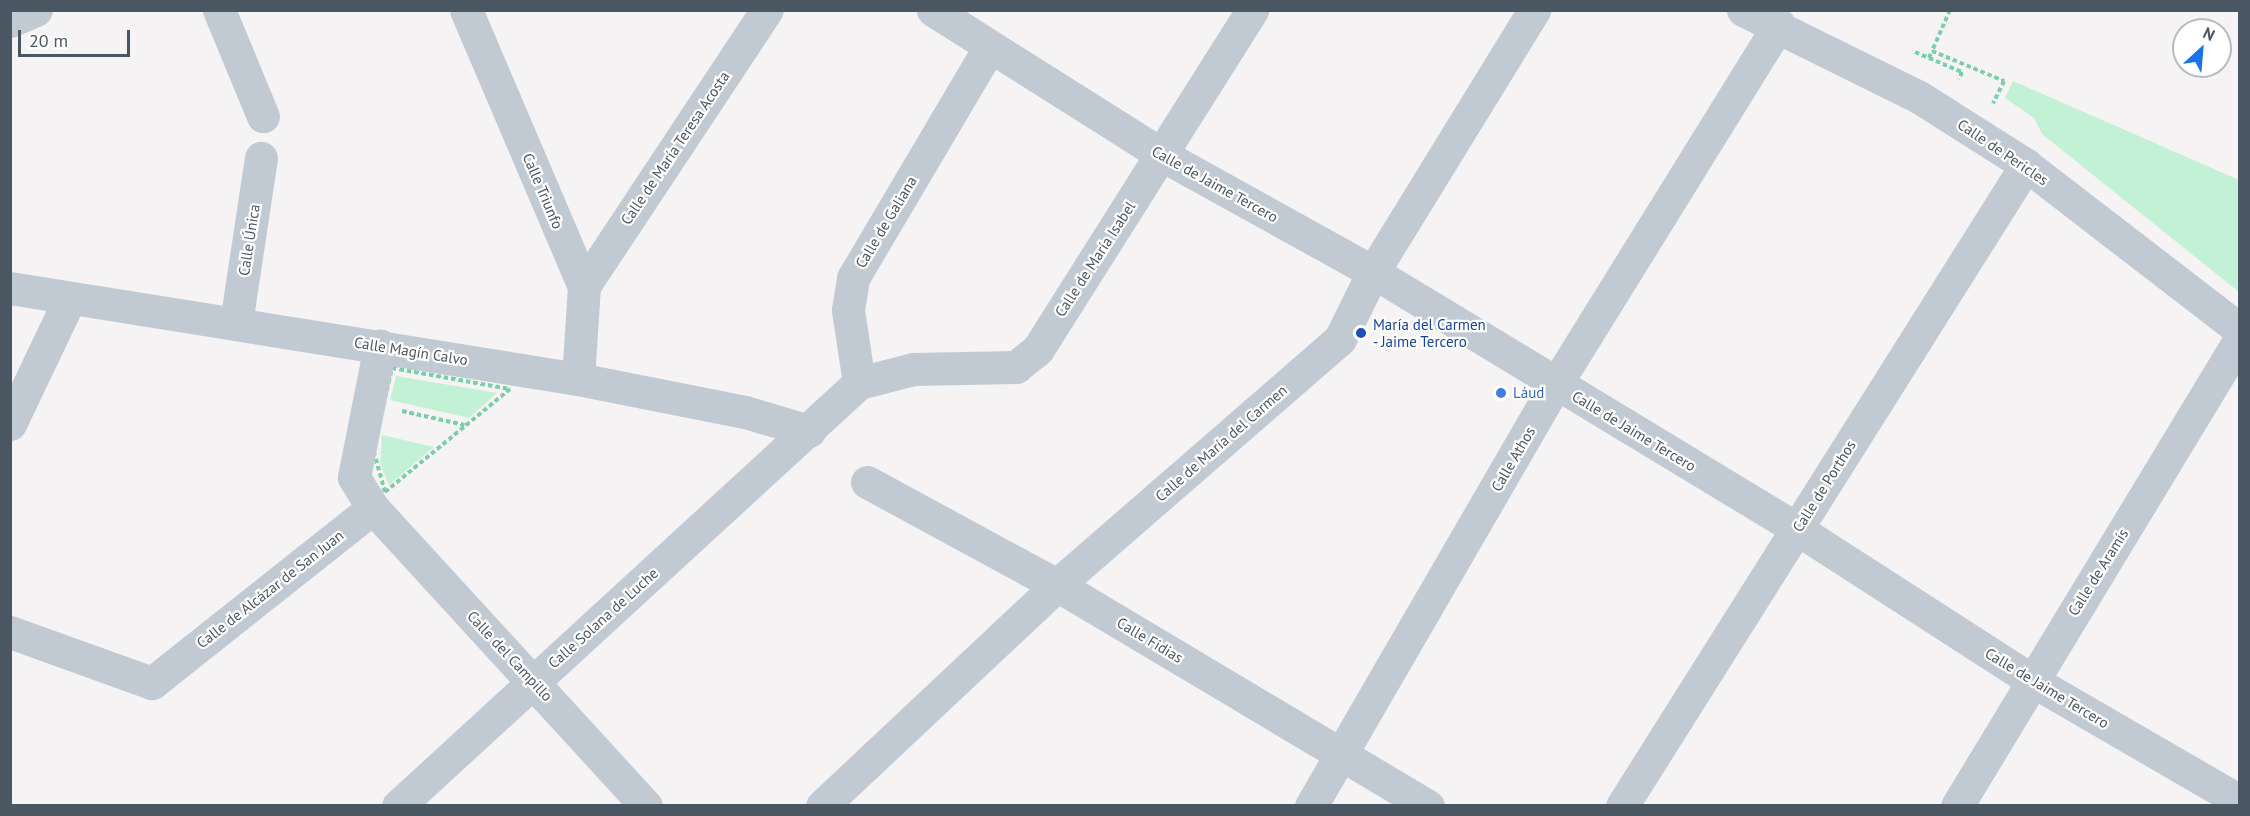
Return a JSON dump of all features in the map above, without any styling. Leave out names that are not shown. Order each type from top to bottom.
[{"type":"street","points":[[10,21],[36,10]]},
{"type":"street","points":[[219,10],[263,116]]},
{"type":"street","name":"Calle Triunfo","points":[[466,10],[584,286],[578,379]]},
{"type":"street","name":"Calle de María Teresa Acosta","points":[[584,286],[767,10]]},
{"type":"street","name":"Calle de Jaime Tercero","points":[[933,10],[1162,155],[1373,272],[1797,529],[2031,680],[2240,801]]},
{"type":"street","name":"Calle de María Isabel","points":[[859,383],[913,369],[1016,367],[1038,349],[1252,10]]},
{"type":"street","name":"Calle de María del Carmen","points":[[822,806],[1057,585],[1340,339],[1373,272],[1534,10]]},
{"type":"street","name":"Calle de Pericles","points":[[1743,10],[1779,24],[1919,96],[2025,165],[2240,330]]},
{"type":"street","name":"Calle Athos","points":[[1311,806],[1343,755],[1556,384],[1779,24]]},
{"type":"street","name":"Calle de Galiana","points":[[859,383],[848,310],[853,278],[990,46]]},
{"type":"street","name":"Calle Única","points":[[236,323],[261,158]]},
{"type":"street","name":"Calle de Porthos","points":[[1622,806],[2025,165]]},
{"type":"street","name":"Calle Magín Calvo","points":[[10,288],[578,379],[745,412],[809,431]]},
{"type":"street","points":[[10,424],[70,298]]},
{"type":"street","name":"Calle de Aramís","points":[[1957,806],[2031,680],[2240,339]]},
{"type":"street","points":[[373,508],[354,477],[375,405],[380,346]]},
{"type":"street","points":[[809,431],[859,383]]},
{"type":"street","name":"Calle Solana de Luche","points":[[398,806],[809,431]]},
{"type":"street","name":"Calle Fidias","points":[[867,482],[1057,585],[1428,806]]},
{"type":"street","name":"Calle de Alcázar de San Juan","points":[[10,632],[152,683],[373,508]]},
{"type":"street","name":"Calle del Campillo","points":[[373,508],[645,806]]},
{"type":"path","points":[[1911,51],[1929,58],[1950,10]]},
{"type":"path","points":[[1932,51],[2004,81],[1993,104],[2002,110]]},
{"type":"path","points":[[392,368],[510,389],[385,492],[373,449],[375,405],[392,368]]},
{"type":"path","points":[[375,405],[465,426]]},
{"type":"green space","points":[[2013,81],[2239,180],[2239,292],[2042,134],[2034,118],[2005,98]]},
{"type":"green space","points":[[396,376],[497,393],[469,418],[390,400]]},
{"type":"green space","points":[[382,435],[434,447],[389,485],[380,464]]},
{"type":"place","name":"María del Carmen - Jaime Tercero","points":[[1361,333]]},
{"type":"place","name":"Láud","points":[[1501,393]]}]
